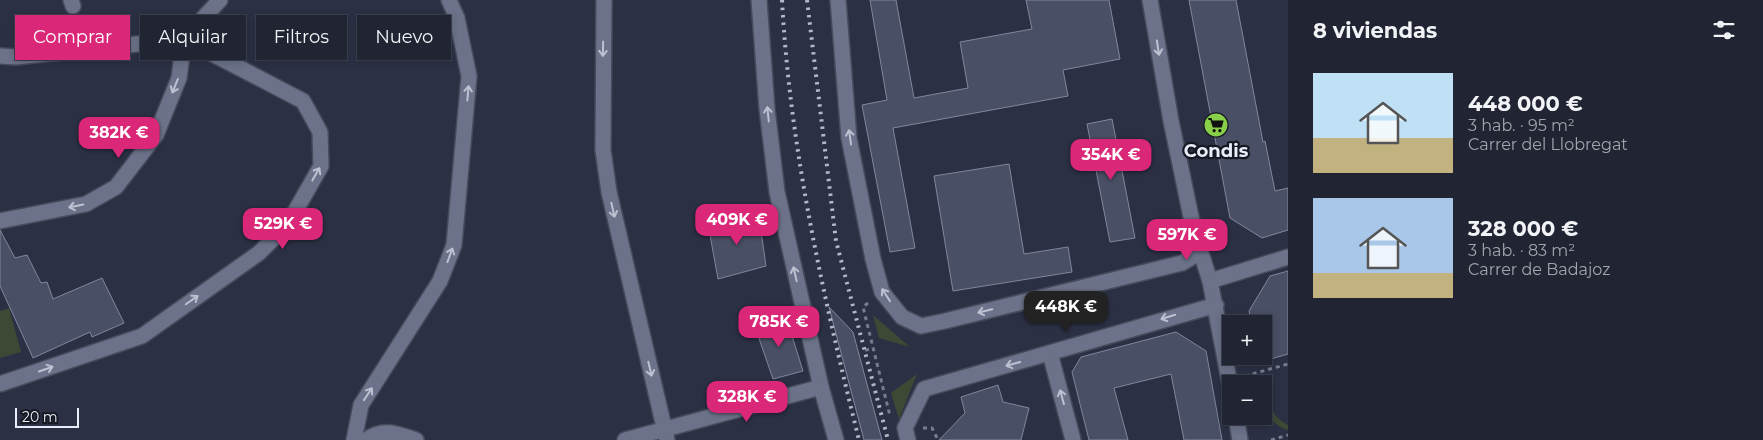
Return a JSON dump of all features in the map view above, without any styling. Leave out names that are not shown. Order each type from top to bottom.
[{"type":"street","points":[[206,15],[220,0]]},
{"type":"street","points":[[354,440],[361,405],[440,281],[454,245],[469,76],[457,18],[449,0]]},
{"type":"street","points":[[604,0],[602,150],[609,192],[666,435]]},
{"type":"street","points":[[759,0],[767,109],[777,192],[821,387],[836,440]]},
{"type":"street","points":[[838,0],[849,138],[873,259],[882,292],[902,317],[921,326],[1182,263],[1200,252]]},
{"type":"street","points":[[1150,0],[1171,121],[1200,252],[1216,305],[1228,375]]},
{"type":"street","points":[[0,56],[16,57],[140,44]]},
{"type":"street","points":[[0,221],[86,204],[116,187],[156,135],[179,78],[181,60]]},
{"type":"street","points":[[0,384],[142,336],[259,253],[288,224],[321,166],[320,132],[303,102],[224,60]]},
{"type":"street","points":[[1182,263],[1210,281],[1288,257]]},
{"type":"street","points":[[908,440],[905,428],[924,389],[1216,305]]},
{"type":"street","points":[[1050,353],[1073,440]]},
{"type":"street","points":[[625,440],[666,435],[821,387]]},
{"type":"street","points":[[1238,425],[1240,440]]},
{"type":"street","points":[[366,440],[378,432],[386,432],[416,440]]},
{"type":"path","points":[[863,307],[892,425]]},
{"type":"path","points":[[865,350],[874,349]]},
{"type":"path","points":[[1258,375],[1288,364]]},
{"type":"path","points":[[1270,440],[1288,435]]},
{"type":"green space","points":[[9,308],[21,352],[0,358],[0,311]]},
{"type":"green space","points":[[873,315],[910,347],[879,338]]},
{"type":"green space","points":[[917,374],[899,419],[891,393]]},
{"type":"green space","points":[[1272,409],[1281,421],[1288,425],[1288,430],[1281,427],[1272,420]]},
{"type":"building","points":[[870,0],[896,0],[914,98],[968,88],[960,42],[1032,29],[1026,0],[1109,0],[1120,59],[1063,70],[1068,96],[893,128],[915,248],[890,252],[862,105],[887,100]]},
{"type":"building","points":[[1189,0],[1236,0],[1263,142],[1265,141],[1275,191],[1288,188],[1288,230],[1262,238],[1230,218]]},
{"type":"building","points":[[1112,119],[1135,238],[1110,242],[1087,124]]},
{"type":"building","points":[[1009,164],[1024,254],[1068,247],[1072,272],[953,291],[934,176]]},
{"type":"building","points":[[759,217],[766,266],[718,279],[708,224]]},
{"type":"building","points":[[0,230],[15,258],[27,255],[41,283],[47,282],[53,299],[102,278],[124,323],[92,337],[90,332],[33,358],[0,286]]},
{"type":"building","points":[[1288,271],[1288,354],[1272,359],[1272,315],[1250,315],[1249,311],[1270,276]]},
{"type":"building","points":[[829,307],[853,332],[882,440],[864,440]]},
{"type":"building","points":[[786,317],[803,371],[773,379],[754,324]]},
{"type":"building","points":[[1176,332],[1206,351],[1222,440],[1184,440],[1171,374],[1114,388],[1128,440],[1089,440],[1072,372],[1081,357]]},
{"type":"building","points":[[998,385],[1003,402],[1029,408],[1021,440],[939,440],[965,413],[961,397]]},
{"type":"railway","points":[[782,0],[792,112],[800,167],[821,277],[859,440]]},
{"type":"railway","points":[[807,0],[836,241],[888,440]]},
{"type":"place","name":"Condis","points":[[1216,125]]}]
